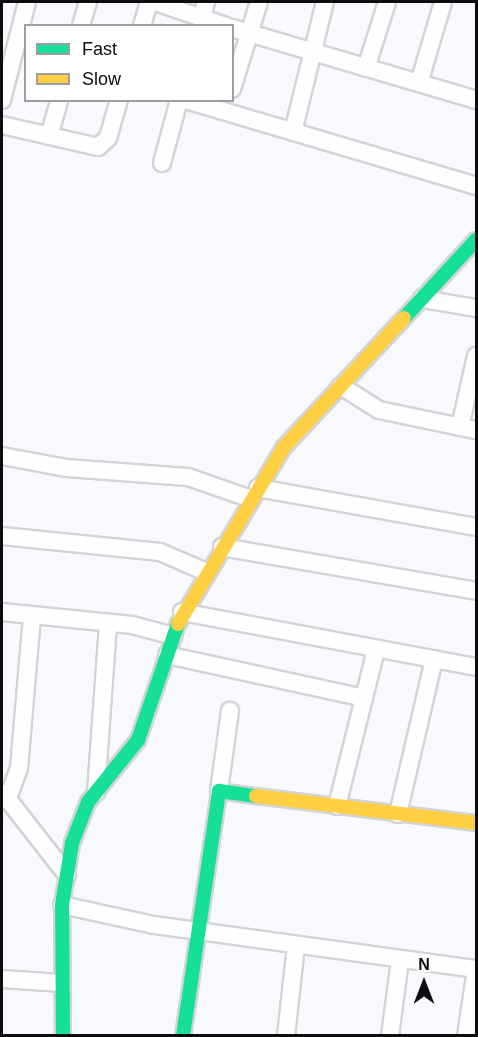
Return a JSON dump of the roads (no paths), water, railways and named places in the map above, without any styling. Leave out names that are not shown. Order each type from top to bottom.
[{"type":"street","points":[[2,100],[27,2]]},
{"type":"street","points":[[82,24],[88,2]]},
{"type":"street","points":[[143,24],[149,2]]},
{"type":"street","points":[[155,2],[204,9],[223,24]]},
{"type":"street","points":[[234,74],[240,31],[259,2]]},
{"type":"street","points":[[293,132],[325,2]]},
{"type":"street","points":[[366,68],[387,2]]},
{"type":"street","points":[[418,83],[443,2]]},
{"type":"street","points":[[240,31],[477,100]]},
{"type":"street","points":[[49,136],[58,102]]},
{"type":"street","points":[[2,125],[104,145],[118,102]]},
{"type":"street","points":[[162,163],[178,102]]},
{"type":"street","points":[[198,102],[228,107],[293,132],[477,186]]},
{"type":"street","points":[[63,1035],[62,905],[72,843],[96,792],[138,740],[182,612],[284,447],[477,240]]},
{"type":"street","points":[[422,299],[477,308]]},
{"type":"street","points":[[341,386],[379,410],[468,429],[477,356]]},
{"type":"street","points":[[2,456],[67,468],[188,477],[255,494],[477,527]]},
{"type":"street","points":[[2,536],[160,552],[206,572]]},
{"type":"street","points":[[222,547],[477,591]]},
{"type":"street","points":[[2,612],[108,624],[174,636]]},
{"type":"street","points":[[182,612],[477,667]]},
{"type":"street","points":[[32,617],[19,768],[7,805],[67,875]]},
{"type":"street","points":[[96,792],[108,624]]},
{"type":"street","points":[[337,806],[376,648]]},
{"type":"street","points":[[167,655],[364,698]]},
{"type":"street","points":[[398,814],[434,659]]},
{"type":"street","points":[[183,1035],[195,931],[230,711]]},
{"type":"street","points":[[219,791],[477,823]]},
{"type":"street","points":[[62,905],[195,931],[476,969],[466,1035]]},
{"type":"street","points":[[286,1035],[296,946]]},
{"type":"street","points":[[390,1035],[400,960]]},
{"type":"street","points":[[2,979],[62,983]]}]
